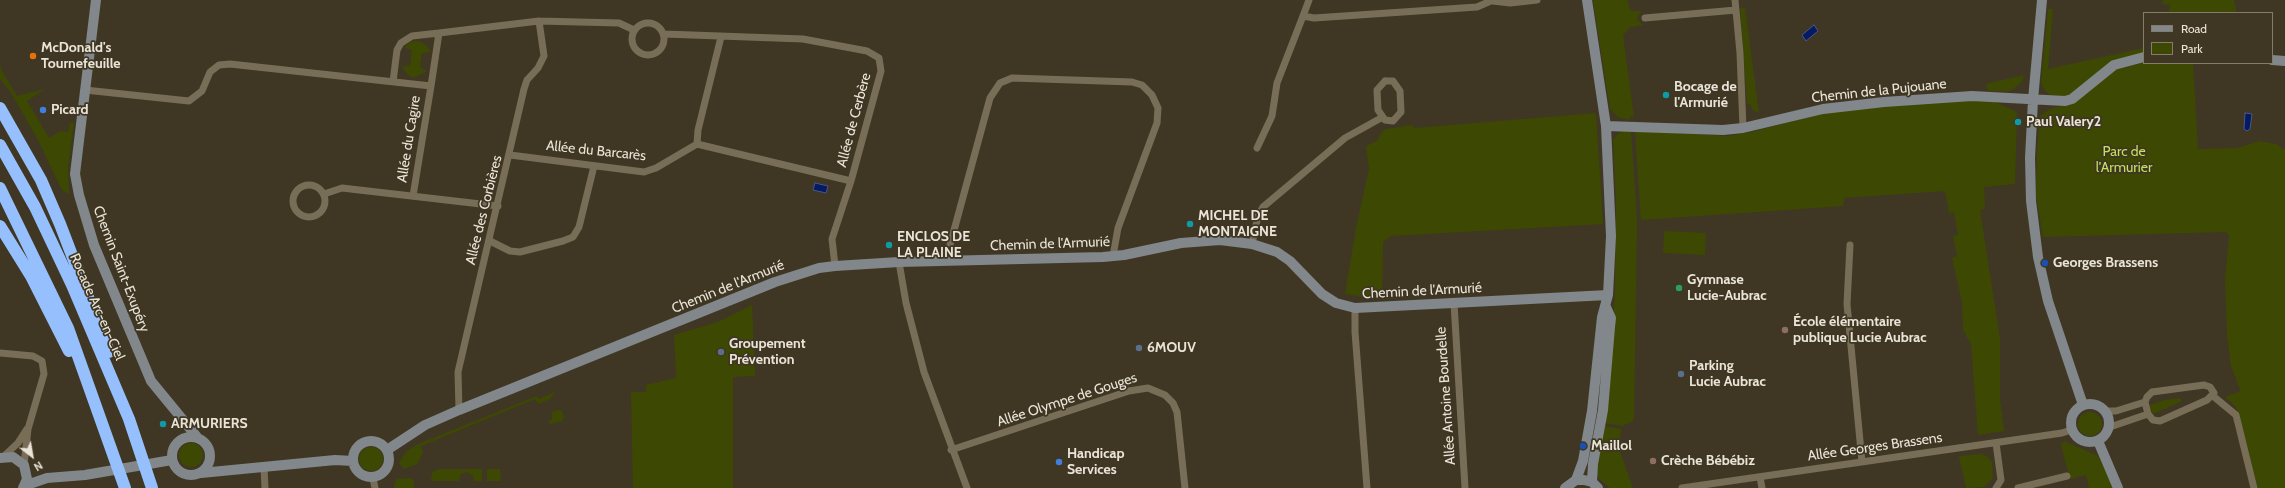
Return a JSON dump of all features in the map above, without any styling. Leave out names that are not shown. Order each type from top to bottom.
[{"type":"highway","points":[[0,108],[41,180],[60,224],[129,406],[129,419]]},
{"type":"highway","name":"Rocade Arc-en-Ciel","points":[[0,145],[35,207],[65,271],[129,419],[152,488]]},
{"type":"highway","points":[[0,188],[68,328],[92,391],[125,488]]},
{"type":"highway","points":[[0,226],[60,331],[82,382],[92,391]]},
{"type":"street","name":"Chemin Saint-Exupéry","points":[[96,0],[75,174],[79,195],[94,245],[150,381],[197,437]]},
{"type":"street","points":[[1257,148],[1272,116],[1277,83],[1309,0]]},
{"type":"street","points":[[1302,16],[1321,18],[1477,7],[1493,0],[1510,3],[1537,0]]},
{"type":"street","points":[[1565,488],[1576,480],[1583,461],[1591,418],[1602,317],[1606,307],[1608,295],[1611,236],[1606,126],[1587,0]]},
{"type":"street","points":[[1735,0],[1743,128]]},
{"type":"street","points":[[2042,0],[2033,100],[2030,188],[2038,258],[2052,318],[2083,405]]},
{"type":"street","points":[[1645,18],[1736,10]]},
{"type":"street","points":[[393,82],[397,50],[401,43],[412,36],[539,21],[619,23],[634,30]]},
{"type":"street","name":"Allée des Corbières","points":[[459,410],[458,372],[526,84],[538,68],[544,56],[539,21]]},
{"type":"street","points":[[650,23],[661,29],[664,34],[664,43],[661,50],[654,55],[645,56],[638,53],[633,46],[631,38],[634,30],[639,26],[650,23]]},
{"type":"street","points":[[85,90],[189,101],[202,91],[210,72],[219,65],[230,64],[431,86],[439,33]]},
{"type":"street","name":"Allée de Cerbère","points":[[664,34],[803,39],[867,51],[879,58],[881,71],[832,239],[835,266]]},
{"type":"street","points":[[697,144],[698,130],[721,36]]},
{"type":"street","name":"Chemin de la Pujouane","points":[[1606,126],[1704,130],[1743,128],[1823,109],[1862,104],[1972,96],[2053,102],[2072,99],[2114,65],[2143,57]]},
{"type":"street","points":[[2273,60],[2285,61]]},
{"type":"street","points":[[949,261],[950,245],[990,98],[1000,83],[1012,78],[1132,82],[1142,85],[1152,95],[1158,108],[1157,123],[1118,228],[1113,256]]},
{"type":"street","points":[[1252,244],[1256,222],[1263,207],[1345,138],[1381,118],[1393,121],[1401,112],[1400,91],[1393,81],[1381,83],[1377,90],[1378,110],[1381,118]]},
{"type":"street","name":"Allée du Cagire","points":[[413,196],[431,86]]},
{"type":"street","name":"Allée du Barcarès","points":[[510,155],[594,166],[648,171],[697,144]]},
{"type":"street","name":"Allée de Cerbère","points":[[697,144],[850,181]]},
{"type":"street","points":[[490,241],[510,251],[520,252],[563,242],[573,237],[579,227],[594,166]]},
{"type":"street","points":[[313,185],[324,194],[324,208],[319,215],[305,218],[294,209],[292,200],[299,188],[313,185]]},
{"type":"street","name":"Allée du Cagire","points":[[324,194],[342,188],[498,206]]},
{"type":"street","name":"Chemin de l'Armurié","points":[[387,450],[425,425],[459,410],[775,282],[819,268],[898,262],[1113,256],[1194,241],[1220,240],[1252,244],[1270,249],[1286,258],[1313,287],[1327,298],[1356,308],[1608,295]]},
{"type":"street","points":[[1850,245],[1847,304],[1862,462]]},
{"type":"street","points":[[898,262],[906,303],[924,372],[967,488]]},
{"type":"street","name":"Allée Antoine Bourdelle","points":[[1454,303],[1465,488]]},
{"type":"street","points":[[1576,480],[1595,485],[1592,464],[1603,410],[1611,318],[1606,307]]},
{"type":"street","points":[[1356,308],[1355,332],[1367,488]]},
{"type":"street","points":[[0,353],[33,356],[42,361],[44,374],[28,429],[25,466],[27,474],[23,487]]},
{"type":"street","points":[[2213,396],[2160,421],[2153,420],[2148,414],[2146,402],[2147,397],[2152,392],[2204,385],[2212,389],[2213,396],[2236,415],[2254,488]]},
{"type":"street","name":"Allée Olympe de Gouges","points":[[952,450],[1129,391],[1148,388],[1165,395],[1173,403],[1177,412],[1185,488]]},
{"type":"street","points":[[2105,411],[2116,410],[2146,402]]},
{"type":"street","points":[[2095,404],[2105,411],[2109,418],[2110,427],[2104,438],[2090,443],[2082,442],[2071,430],[2072,415],[2083,405],[2095,404]]},
{"type":"street","points":[[2110,427],[2148,414]]},
{"type":"street","points":[[179,416],[181,428],[178,442],[173,450],[172,460],[179,471],[185,474],[192,475],[201,472],[335,460],[353,461]]},
{"type":"street","points":[[2,457],[18,443],[28,429]]},
{"type":"street","name":"Allée Georges Brassens","points":[[1682,488],[2062,434],[2071,430]]},
{"type":"street","points":[[178,442],[187,437],[197,437],[206,442],[211,456],[216,462],[228,470]]},
{"type":"street","points":[[2098,441],[2118,488]]},
{"type":"street","points":[[366,442],[378,442],[387,450],[390,459],[388,468],[374,483],[359,474],[353,461],[356,449],[366,442]]},
{"type":"street","points":[[1996,443],[2000,478],[1999,487]]},
{"type":"street","points":[[201,472],[208,466],[211,456]]},
{"type":"street","points":[[2,457],[13,457],[25,466],[47,478]]},
{"type":"street","points":[[23,487],[47,478],[106,472],[172,460]]},
{"type":"street","points":[[264,467],[265,488]]},
{"type":"street","points":[[2018,488],[2067,476]]},
{"type":"street","points":[[1760,477],[1762,488]]},
{"type":"green space","points":[[1593,0],[1627,0],[1631,11],[1641,11],[1637,19],[1643,25],[1631,27],[1623,35],[1634,117],[1630,116],[1630,120],[1618,117],[1610,109]]},
{"type":"green space","points":[[2163,0],[2234,0],[2237,12],[2169,12],[2170,5],[2162,4]]},
{"type":"green space","points":[[1740,8],[1745,8],[1759,113],[1753,110],[1750,104],[1747,104]]},
{"type":"green space","points":[[2048,9],[2053,9],[2048,69],[2143,48],[2143,54],[2110,62],[2071,95],[2063,97],[2050,95],[2045,91],[2041,83]]},
{"type":"green space","points":[[419,41],[426,45],[431,52],[422,53],[420,67],[427,71],[413,78],[406,73],[402,67],[410,65],[412,51],[404,47],[411,42]]},
{"type":"green space","name":"Parc de l'Armurier","points":[[2143,62],[2143,64],[2193,64],[2198,149],[2237,148],[2260,141],[2276,144],[2285,150],[2285,488],[2258,488],[2239,414],[2236,407],[2225,397],[2239,392],[2240,389],[2231,366],[2227,336],[2225,280],[2229,235],[2225,232],[2043,237],[2036,195],[2040,116],[2050,109],[2074,103],[2114,70]]},
{"type":"green space","points":[[0,64],[2,71],[17,96],[45,89],[27,101],[49,138],[61,131],[68,132],[70,123],[74,123],[68,168],[69,194],[62,190],[38,140],[10,91],[0,79]]},
{"type":"green space","points":[[2024,75],[2021,83],[2010,91],[1989,91],[1986,86],[1986,84]]},
{"type":"green space","points":[[1967,100],[1993,101],[2017,112],[2015,184],[1984,187],[1985,209],[1980,210],[2000,339],[2000,400],[2004,431],[1978,435],[1971,344],[1963,330],[1962,302],[1952,258],[1957,256],[1953,236],[1958,235],[1954,212],[1949,213],[1945,191],[1844,198],[1843,206],[1641,220],[1635,131],[1728,136],[1752,132],[1824,113],[1861,107]]},
{"type":"green space","points":[[1596,113],[1603,224],[1391,236],[1383,242],[1382,298],[1345,294],[1356,228],[1369,169],[1366,146],[1377,141],[1381,133],[1386,129],[1412,125],[1415,128]]},
{"type":"green space","points":[[1624,131],[1631,131],[1637,220],[1634,420],[1623,426],[1605,423],[1610,391],[1607,390],[1615,295],[1616,200],[1613,140],[1618,134]]},
{"type":"green space","points":[[1664,231],[1706,233],[1705,255],[1663,253]]},
{"type":"green space","points":[[752,305],[755,376],[733,377],[733,488],[633,488],[631,392],[646,392],[646,385],[676,378],[674,335],[718,322]]},
{"type":"green space","points":[[555,392],[550,399],[538,404],[535,399],[421,446],[423,453],[417,464],[404,469],[399,463],[405,453],[416,445],[537,396],[539,399]]},
{"type":"green space","points":[[2180,398],[2182,401],[2153,414],[2150,408],[2150,405],[2165,400]]},
{"type":"green space","points":[[558,410],[562,411],[564,417],[562,421],[549,424],[549,421],[552,420],[552,412]]},
{"type":"green space","points":[[2090,412],[2098,416],[2102,424],[2098,432],[2090,436],[2082,432],[2078,424],[2082,416]]},
{"type":"green space","points":[[1605,426],[1621,429],[1619,449],[1633,488],[1610,488],[1599,479],[1596,472]]},
{"type":"green space","points":[[2064,441],[2098,456],[2114,488],[2089,488],[2086,475],[2070,479],[2061,445]]},
{"type":"green space","points":[[186,443],[196,443],[203,450],[203,460],[196,467],[186,467],[179,460],[179,450]]},
{"type":"green space","points":[[371,447],[380,450],[383,459],[380,468],[371,471],[362,468],[359,459],[362,450]]},
{"type":"green space","points":[[1982,454],[1988,457],[1992,462],[1993,478],[1984,487],[1966,488],[1959,456]]},
{"type":"green space","points":[[439,469],[482,469],[482,481],[474,481],[473,476],[467,472],[461,474],[459,481],[431,481],[432,472]]},
{"type":"green space","points":[[487,469],[500,469],[501,481],[487,481]]},
{"type":"green space","points":[[411,478],[414,482],[414,488],[394,488],[396,479]]},
{"type":"shaded area","points":[[1814,25],[1818,31],[1806,41],[1802,35]]},
{"type":"shaded area","points":[[2245,113],[2252,114],[2250,129],[2247,131],[2244,129]]},
{"type":"shaded area","points":[[815,183],[828,186],[826,193],[813,190]]},
{"type":"place","name":"McDonald's Tournefeuille","points":[[33,56]]},
{"type":"place","name":"Bocage de l'Armurié","points":[[1666,95]]},
{"type":"place","name":"Picard","points":[[43,110]]},
{"type":"place","name":"Paul Valery2","points":[[2018,122]]},
{"type":"place","name":"MICHEL DE MONTAIGNE","points":[[1190,224]]},
{"type":"place","name":"ENCLOS DE LA PLAINE","points":[[889,245]]},
{"type":"place","name":"Georges Brassens","points":[[2045,263]]},
{"type":"place","name":"Gymnase Lucie-Aubrac","points":[[1679,288]]},
{"type":"place","name":"École élémentaire publique Lucie Aubrac","points":[[1785,330]]},
{"type":"place","name":"6MOUV","points":[[1139,348]]},
{"type":"place","name":"Groupement Prévention","points":[[721,352]]},
{"type":"place","name":"Parking Lucie Aubrac","points":[[1681,374]]},
{"type":"place","name":"ARMURIERS","points":[[163,424]]},
{"type":"place","name":"Maillol","points":[[1583,446]]},
{"type":"place","name":"Crèche Bébébiz","points":[[1653,461]]},
{"type":"place","name":"Handicap Services","points":[[1059,462]]}]
